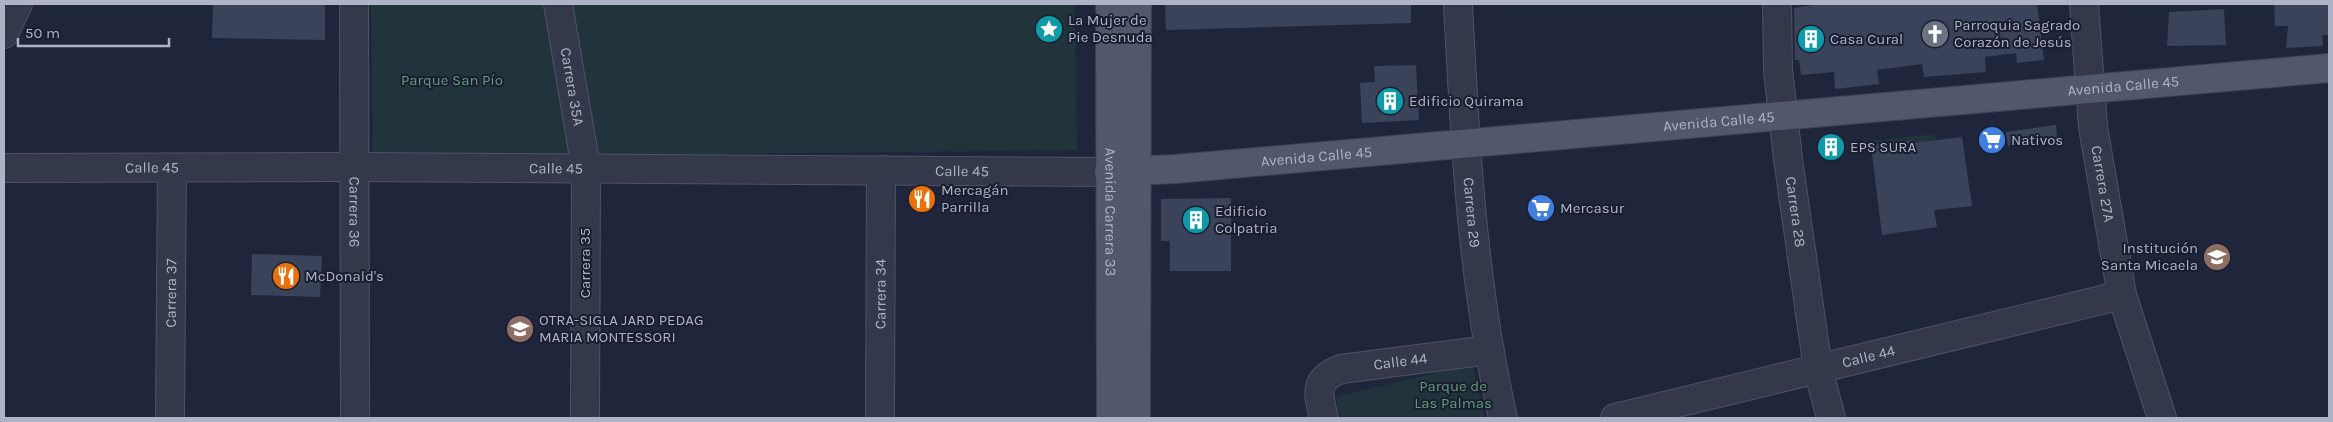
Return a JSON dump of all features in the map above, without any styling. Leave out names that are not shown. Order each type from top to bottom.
[{"type":"main road","name":"Avenida Carrera 33","points":[[1110,4],[1110,418]]},
{"type":"main road","name":"Avenida Carrera 33","points":[[1136,418],[1137,4]]},
{"type":"main road","name":"Avenida Calle 45","points":[[1109,172],[1465,144],[2329,68]]},
{"type":"street","points":[[4,34],[18,4]]},
{"type":"street","name":"Carrera 36","points":[[354,4],[355,418]]},
{"type":"street","name":"Carrera 35A","points":[[558,4],[586,168]]},
{"type":"street","name":"Carrera 29","points":[[1458,4],[1468,199],[1489,350],[1503,418]]},
{"type":"street","name":"Carrera 28","points":[[1777,4],[1778,70],[1783,116],[1818,369],[1831,418]]},
{"type":"street","name":"Carrera 27A","points":[[2084,4],[2089,89],[2122,295],[2162,418]]},
{"type":"street","name":"Calle 45","points":[[4,168],[354,167],[1109,172]]},
{"type":"street","name":"Carrera 37","points":[[170,418],[172,168]]},
{"type":"street","name":"Carrera 35","points":[[585,418],[586,168]]},
{"type":"street","name":"Carrera 34","points":[[880,418],[881,170]]},
{"type":"street","name":"Calle 44","points":[[1615,418],[2122,295]]},
{"type":"street","name":"Calle 44","points":[[1324,418],[1319,388],[1324,378],[1341,369],[1489,350]]},
{"type":"green space","name":"Parque San Pío","points":[[371,4],[1075,4],[1077,150],[373,158]]},
{"type":"green space","points":[[1935,134],[1938,158],[1915,157],[1913,140],[1868,145],[1868,141]]},
{"type":"green space","name":"Parque de Las Palmas","points":[[1472,364],[1485,418],[1341,418],[1336,397]]},
{"type":"building","points":[[213,4],[325,4],[325,40],[212,38]]},
{"type":"building","points":[[1165,4],[1411,4],[1411,23],[1166,30]]},
{"type":"building","name":"Parroquia Sagrado Corazón de Jesús","points":[[1820,4],[2037,4],[2044,60],[2017,63],[2016,53],[1985,57],[1986,72],[1924,77],[1922,64],[1877,70],[1879,84],[1835,89],[1834,72],[1801,75],[1799,60],[1795,60],[1794,8]]},
{"type":"building","points":[[2274,4],[2329,4],[2329,35],[2322,35],[2323,46],[2286,48],[2288,26],[2275,26]]},
{"type":"building","points":[[2224,9],[2226,45],[2167,46],[2169,12]]},
{"type":"building","name":"Edificio Quirama","points":[[1416,65],[1419,120],[1362,123],[1360,83],[1375,82],[1374,66]]},
{"type":"building","points":[[2056,125],[2057,140],[2008,146],[2006,132]]},
{"type":"building","points":[[1962,137],[1972,206],[1934,210],[1937,227],[1882,235],[1871,145],[1913,140],[1913,143]]},
{"type":"building","name":"Edificio Colpatria","points":[[1231,198],[1231,271],[1170,271],[1170,241],[1161,241],[1161,199]]},
{"type":"building","name":"McDonald's","points":[[252,254],[322,256],[320,297],[251,295]]},
{"type":"place","name":"La Mujer de Pie Desnuda","points":[[1049,29]]},
{"type":"place","name":"Parroquia Sagrado Corazón de Jesús","points":[[1935,34]]},
{"type":"place","name":"Casa Cural","points":[[1811,39]]},
{"type":"place","name":"Edificio Quirama","points":[[1390,101]]},
{"type":"place","name":"Nativos","points":[[1992,140]]},
{"type":"place","name":"EPS SURA","points":[[1831,147]]},
{"type":"place","name":"Mercagán Parrilla","points":[[922,199]]},
{"type":"place","name":"Mercasur","points":[[1541,208]]},
{"type":"place","name":"Edificio Colpatria","points":[[1196,220]]},
{"type":"place","name":"Institución Santa Micaela","points":[[2217,257]]},
{"type":"place","name":"McDonald's","points":[[286,276]]},
{"type":"place","name":"OTRA-SIGLA JARD PEDAG MARIA MONTESSORI","points":[[520,329]]}]
